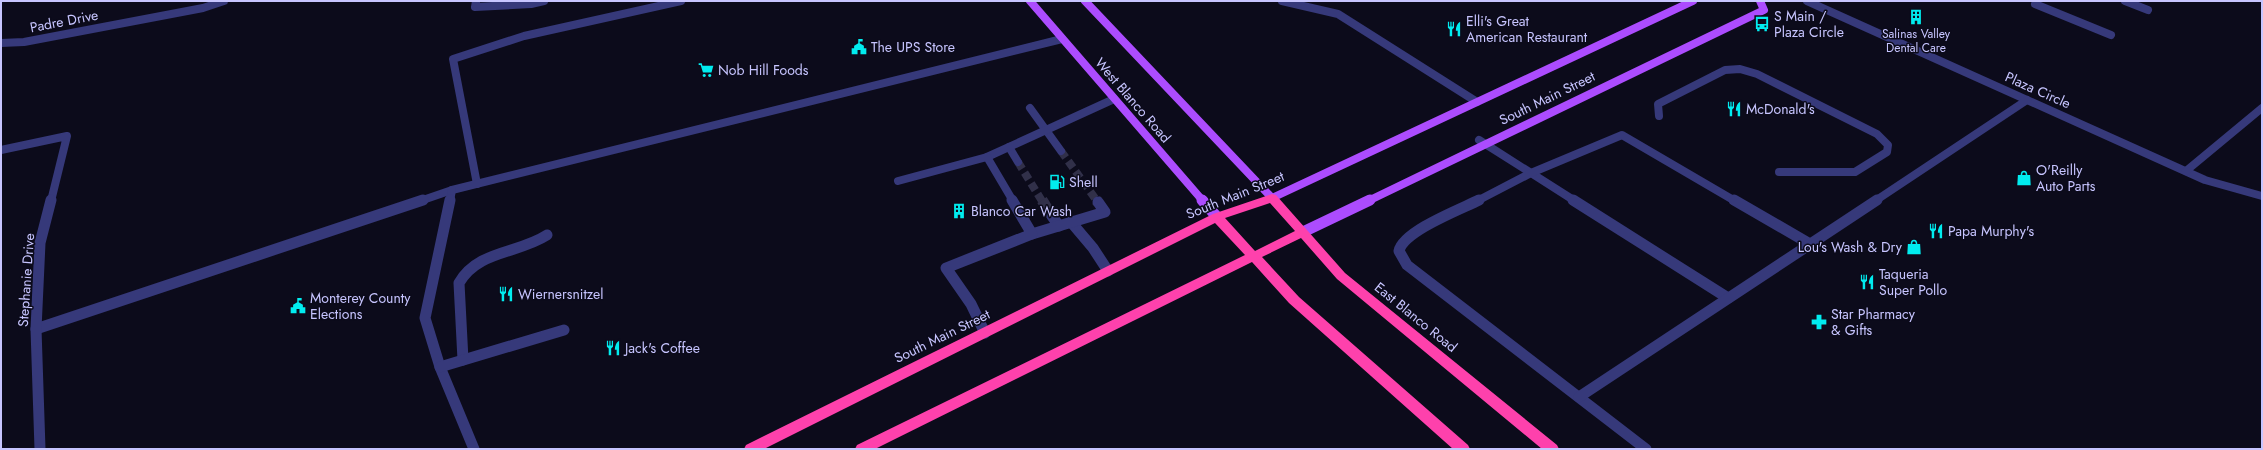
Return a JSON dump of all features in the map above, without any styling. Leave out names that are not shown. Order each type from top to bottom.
[{"type":"highway","name":"South Main Street","points":[[751,449],[1217,217],[1272,198]]},
{"type":"highway","name":"East Blanco Road","points":[[1272,198],[1341,276],[1552,449]]},
{"type":"highway","points":[[1217,217],[1294,300],[1462,449]]},
{"type":"highway","name":"South Main Street","points":[[862,449],[1303,232]]},
{"type":"main road","name":"West Blanco Road","points":[[1030,1],[1217,217]]},
{"type":"main road","points":[[1085,1],[1272,198]]},
{"type":"main road","name":"South Main Street","points":[[1303,232],[1483,142],[1764,10],[1760,1]]},
{"type":"main road","name":"South Main Street","points":[[1272,198],[1687,2]]},
{"type":"street","name":"Padre Drive","points":[[1,43],[24,42],[203,8],[224,1]]},
{"type":"street","points":[[476,1],[475,7],[531,4],[544,1]]},
{"type":"street","points":[[477,184],[453,59],[524,36],[681,1]]},
{"type":"street","points":[[1282,1],[1338,14],[1477,102]]},
{"type":"street","name":"Plaza Circle","points":[[1806,1],[2205,180],[2262,196]]},
{"type":"street","points":[[2124,1],[2148,10]]},
{"type":"street","points":[[2035,4],[2111,35]]},
{"type":"street","points":[[36,329],[452,190],[1062,38]]},
{"type":"street","points":[[1659,116],[1658,104],[1725,70],[1740,69],[1757,74],[1877,134],[1888,145],[1887,152],[1855,172],[1779,172]]},
{"type":"street","points":[[898,181],[987,157],[1114,99]]},
{"type":"street","points":[[1579,397],[2027,100]]},
{"type":"street","points":[[1030,108],[1061,151]]},
{"type":"street","points":[[2186,171],[2262,108]]},
{"type":"street","points":[[1646,449],[1407,265],[1399,251],[1400,246],[1410,235],[1532,173],[1622,135],[1810,244]]},
{"type":"street","name":"Stephanie Drive","points":[[1,150],[67,136],[40,243],[36,329],[40,449]]},
{"type":"street","points":[[1483,142],[1728,298]]},
{"type":"street","points":[[1009,147],[1018,162]]},
{"type":"street","points":[[987,157],[1032,234]]},
{"type":"street","points":[[452,190],[424,318],[440,367],[474,449]]},
{"type":"street","points":[[985,333],[970,304],[946,268],[1032,234],[1105,212],[1098,202]]},
{"type":"street","points":[[1052,216],[1059,226]]},
{"type":"street","points":[[1071,222],[1093,248],[1108,271]]},
{"type":"street","points":[[464,360],[459,283],[461,276],[466,270],[481,261],[534,245],[547,235]]},
{"type":"street","points":[[440,367],[564,330]]},
{"type":"tunnel","points":[[1061,151],[1097,201]]},
{"type":"tunnel","points":[[1018,162],[1042,201]]},
{"type":"tunnel","points":[[1042,200],[1052,216]]},
{"type":"place","name":"Salinas Valley Dental Care","points":[[1916,17]]},
{"type":"place","name":"S Main / Plaza Circle","points":[[1762,24]]},
{"type":"place","name":"Elli's Great American Restaurant","points":[[1454,29]]},
{"type":"place","name":"The UPS Store","points":[[859,47]]},
{"type":"place","name":"Nob Hill Foods","points":[[706,70]]},
{"type":"place","name":"McDonald's","points":[[1734,109]]},
{"type":"place","name":"O'Reilly Auto Parts","points":[[2024,178]]},
{"type":"place","name":"Shell","points":[[1057,182]]},
{"type":"place","name":"Blanco Car Wash","points":[[959,211]]},
{"type":"place","name":"Papa Murphy's","points":[[1936,231]]},
{"type":"place","name":"Lou's Wash & Dry","points":[[1914,247]]},
{"type":"place","name":"Taqueria Super Pollo","points":[[1867,282]]},
{"type":"place","name":"Wiernersnitzel","points":[[506,294]]},
{"type":"place","name":"Monterey County Elections","points":[[298,306]]},
{"type":"place","name":"Star Pharmacy & Gifts","points":[[1819,322]]},
{"type":"place","name":"Jack's Coffee","points":[[613,348]]}]
